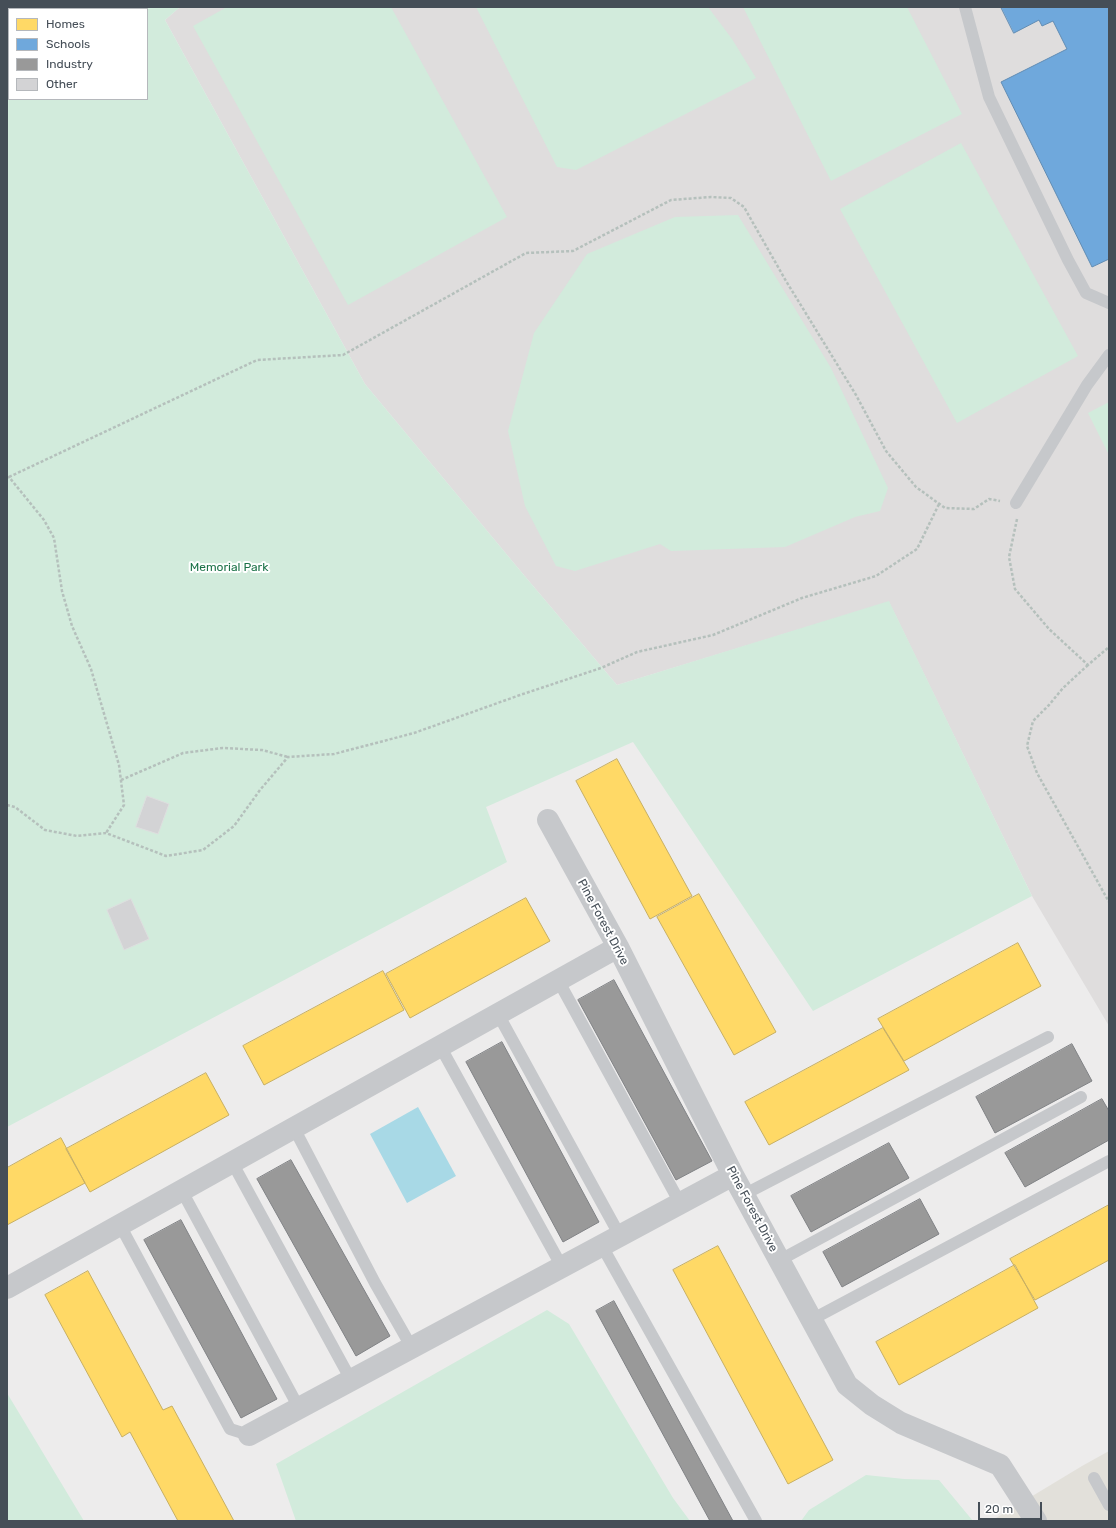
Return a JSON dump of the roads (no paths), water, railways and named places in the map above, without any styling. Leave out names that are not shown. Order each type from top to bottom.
[{"type":"street","name":"Pine Forest Drive","points":[[548,820],[618,947],[733,1175],[745,1194],[847,1386],[872,1405],[901,1423],[1000,1464],[1036,1521]]},
{"type":"street","points":[[7,1288],[618,947]]},
{"type":"street","points":[[249,1435],[733,1175]]},
{"type":"lane","points":[[966,7],[978,60],[992,104],[1068,260],[1086,293],[1109,303]]},
{"type":"lane","points":[[1016,504],[1087,385],[1109,355]]},
{"type":"lane","points":[[558,980],[680,1204]]},
{"type":"lane","points":[[498,1014],[611,1241],[756,1521]]},
{"type":"lane","points":[[745,1194],[1048,1036]]},
{"type":"lane","points":[[440,1046],[562,1267]]},
{"type":"lane","points":[[780,1260],[1081,1097]]},
{"type":"lane","points":[[294,1128],[375,1283],[412,1348]]},
{"type":"lane","points":[[811,1320],[1109,1161]]},
{"type":"lane","points":[[232,1162],[351,1380]]},
{"type":"lane","points":[[182,1191],[299,1408]]},
{"type":"lane","points":[[120,1225],[230,1429],[249,1435]]},
{"type":"lane","points":[[1094,1478],[1109,1505]]},
{"type":"water","points":[[418,1107],[456,1176],[407,1203],[370,1134]]},
{"type":"park label","name":"Memorial Park","points":[[229,568]]}]
